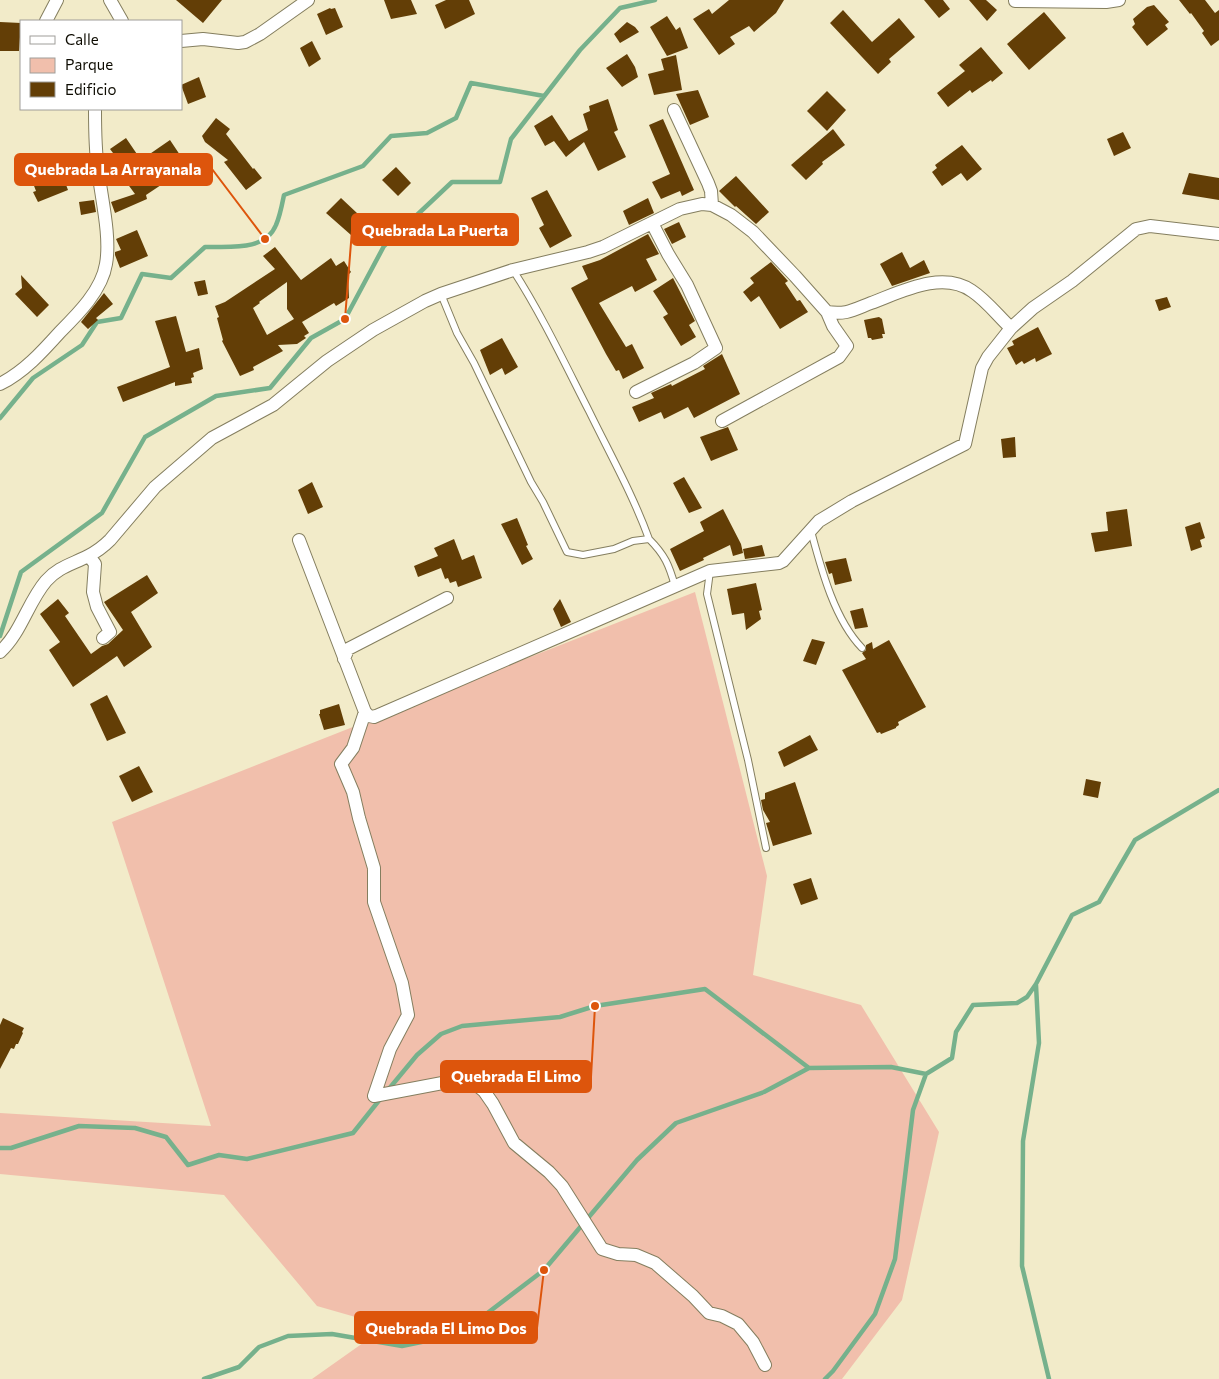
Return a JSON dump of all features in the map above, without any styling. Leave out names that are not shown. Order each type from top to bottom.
[{"type":"street","points":[[47,20],[57,0]]},
{"type":"street","points":[[110,0],[121,20]]},
{"type":"street","points":[[182,41],[203,39],[245,42],[260,34],[308,0]]},
{"type":"street","points":[[1015,1],[1106,2],[1119,0]]},
{"type":"street","points":[[0,384],[38,356],[76,316],[92,294],[105,268],[107,254],[106,226],[98,168],[95,110]]},
{"type":"street","points":[[674,110],[706,177],[711,191],[712,205]]},
{"type":"street","points":[[0,652],[11,640],[45,582],[56,571],[89,556],[110,540],[155,487],[212,438],[273,405],[327,361],[373,330],[440,294],[513,270],[603,247],[680,209],[702,204],[712,205],[731,215],[753,232],[827,312],[833,326],[847,346],[840,357],[722,421]]},
{"type":"street","points":[[636,392],[694,363],[716,348],[687,285],[652,223]]},
{"type":"street","points":[[299,540],[365,712],[369,716],[374,717],[710,571],[779,563],[788,557],[819,521],[852,501],[965,444],[982,368],[988,357],[1011,328],[1033,308],[1072,281],[1136,228],[1150,226],[1219,234]]},
{"type":"street","points":[[827,312],[841,314],[901,292],[938,282],[963,286],[973,292],[1011,328]]},
{"type":"street","points":[[89,556],[95,564],[93,592],[96,607],[110,632],[104,638]]},
{"type":"street","points":[[344,659],[348,650],[447,598]]},
{"type":"street","points":[[365,712],[353,748],[341,764],[353,792],[358,818],[374,868],[374,902],[402,983],[408,1015],[390,1049],[374,1096],[453,1081],[473,1082],[484,1091],[493,1104],[514,1143],[549,1172],[562,1186],[602,1249],[618,1254],[636,1255],[655,1263],[709,1312],[738,1324],[753,1342],[765,1365]]},
{"type":"lane","points":[[513,270],[526,290],[571,375],[638,508],[649,540],[662,552],[670,567],[675,586]]},
{"type":"lane","points":[[440,294],[457,333],[474,363],[567,552],[583,555],[614,549],[633,542],[649,540]]},
{"type":"lane","points":[[810,530],[825,580],[852,637],[862,648]]},
{"type":"lane","points":[[710,571],[707,594],[748,760],[766,848]]},
{"type":"green space","points":[[695,592],[767,876],[753,975],[861,1005],[939,1132],[902,1300],[842,1379],[312,1379],[387,1326],[317,1306],[224,1195],[0,1174],[0,1113],[211,1126],[112,822]]},
{"type":"building","points":[[176,0],[222,0],[203,23]]},
{"type":"building","points":[[384,0],[411,0],[417,14],[391,19]]},
{"type":"building","points":[[446,0],[469,0],[475,14],[445,29],[435,5]]},
{"type":"building","points":[[729,0],[784,0],[776,13],[754,32],[749,26],[730,37],[735,44],[719,55],[693,19],[709,9],[712,14]]},
{"type":"building","points":[[924,0],[943,0],[950,9],[939,18]]},
{"type":"building","points":[[969,0],[986,0],[997,10],[987,21]]},
{"type":"building","points":[[1179,0],[1205,0],[1215,13],[1219,10],[1219,40],[1211,46],[1202,33],[1204,31]]},
{"type":"building","points":[[1154,5],[1169,22],[1165,25],[1168,29],[1147,46],[1132,27],[1135,24],[1133,19],[1147,7]]},
{"type":"building","points":[[330,8],[335,8],[343,27],[326,35],[317,14]]},
{"type":"building","points":[[843,10],[872,42],[899,18],[915,37],[889,59],[891,62],[878,74],[830,23]]},
{"type":"building","points":[[1044,12],[1066,38],[1029,70],[1007,44]]},
{"type":"building","points":[[667,16],[676,30],[680,27],[688,48],[667,56],[650,27]]},
{"type":"building","points":[[0,22],[20,23],[19,51],[0,51]]},
{"type":"building","points":[[627,22],[639,32],[620,43],[614,34]]},
{"type":"building","points":[[312,41],[321,59],[309,67],[300,48]]},
{"type":"building","points":[[981,47],[1003,73],[992,82],[991,80],[972,93],[970,90],[948,107],[937,93],[965,71],[959,65]]},
{"type":"building","points":[[627,54],[635,67],[638,77],[622,87],[606,68]]},
{"type":"building","points":[[676,55],[682,90],[654,95],[648,74],[664,70],[661,59]]},
{"type":"building","points":[[199,77],[206,97],[188,104],[182,85]]},
{"type":"building","points":[[698,90],[709,117],[690,125],[676,94]]},
{"type":"building","points":[[827,91],[846,110],[827,131],[807,111]]},
{"type":"building","points":[[608,99],[618,130],[614,132],[626,157],[598,171],[584,142],[566,157],[554,141],[545,146],[534,126],[552,115],[569,141],[588,130],[583,114],[590,111],[589,106]]},
{"type":"building","points":[[216,118],[230,129],[226,134],[262,178],[246,190],[224,162],[228,160],[205,142],[202,136]]},
{"type":"building","points":[[663,119],[694,190],[682,196],[680,191],[661,199],[652,182],[670,174],[649,125]]},
{"type":"building","points":[[833,129],[845,145],[822,162],[823,164],[806,180],[791,165]]},
{"type":"building","points":[[1123,132],[1131,148],[1114,156],[1107,139]]},
{"type":"building","points":[[126,138],[141,160],[170,140],[188,167],[146,195],[147,199],[115,213],[111,202],[135,194],[121,175],[124,172],[111,154],[113,153],[110,149]]},
{"type":"building","points":[[962,145],[982,169],[967,181],[961,173],[942,186],[932,172],[937,168],[935,165]]},
{"type":"building","points":[[396,167],[411,183],[398,196],[382,180]]},
{"type":"building","points":[[52,170],[56,182],[59,184],[65,182],[68,190],[38,202],[33,192],[36,191],[31,178]]},
{"type":"building","points":[[1189,173],[1219,178],[1219,200],[1182,194]]},
{"type":"building","points":[[736,176],[769,212],[756,224],[719,191]]},
{"type":"building","points":[[547,190],[572,236],[550,248],[539,228],[544,225],[531,198]]},
{"type":"building","points":[[341,198],[358,214],[358,217],[370,231],[357,242],[326,213]]},
{"type":"building","points":[[648,198],[654,213],[629,225],[623,211]]},
{"type":"building","points":[[94,200],[96,212],[81,215],[79,202]]},
{"type":"building","points":[[679,222],[686,237],[672,244],[664,229]]},
{"type":"building","points":[[137,230],[148,256],[120,268],[115,252],[121,250],[116,239]]},
{"type":"building","points":[[648,234],[659,254],[646,259],[657,280],[635,292],[632,286],[599,303],[626,347],[632,344],[644,368],[623,379],[619,370],[616,371],[606,354],[571,288],[588,279],[582,266],[600,260]]},
{"type":"building","points":[[275,247],[301,280],[331,258],[336,266],[344,261],[351,272],[348,275],[349,298],[336,306],[334,303],[302,322],[309,333],[304,336],[306,338],[297,344],[278,345],[283,351],[253,367],[254,370],[240,376],[222,341],[217,318],[219,317],[215,306],[225,302],[275,269],[263,256]],"holes":[[[287,282],[287,309],[294,319],[267,335],[253,308]]]},
{"type":"building","points":[[902,252],[910,268],[924,260],[930,273],[892,286],[880,264]]},
{"type":"building","points":[[771,262],[788,281],[785,283],[797,301],[800,300],[808,312],[780,329],[759,296],[751,302],[743,292],[754,283],[750,278]]},
{"type":"building","points":[[21,275],[49,305],[37,317],[15,294],[22,288]]},
{"type":"building","points":[[673,278],[695,321],[689,325],[696,337],[681,346],[663,317],[668,314],[653,291]]},
{"type":"building","points":[[205,280],[208,294],[198,296],[194,282]]},
{"type":"building","points":[[104,293],[113,304],[96,318],[98,320],[88,329],[81,322]]},
{"type":"building","points":[[1167,297],[1171,307],[1159,311],[1155,300]]},
{"type":"building","points":[[176,316],[186,352],[199,348],[203,369],[193,373],[192,383],[175,386],[175,382],[123,402],[117,387],[170,367],[155,321]]},
{"type":"building","points":[[879,317],[882,319],[885,334],[882,334],[883,338],[872,340],[868,338],[864,320]]},
{"type":"building","points":[[1038,327],[1052,354],[1036,362],[1035,358],[1024,364],[1022,361],[1016,365],[1007,348],[1014,345],[1012,341]]},
{"type":"building","points":[[502,338],[518,367],[505,375],[502,368],[490,375],[480,350]]},
{"type":"building","points":[[722,354],[740,394],[694,418],[688,407],[664,419],[661,412],[639,422],[632,407],[654,398],[651,393],[671,384],[672,386],[705,369],[703,366]]},
{"type":"building","points":[[728,427],[738,450],[711,461],[700,437]]},
{"type":"building","points":[[1015,437],[1016,457],[1003,458],[1001,439]]},
{"type":"building","points":[[684,477],[702,508],[689,513],[673,483]]},
{"type":"building","points":[[312,482],[323,507],[308,514],[298,490]]},
{"type":"building","points":[[723,509],[741,544],[743,553],[733,556],[730,545],[680,571],[670,549],[704,531],[700,522]]},
{"type":"building","points":[[1127,509],[1132,546],[1095,552],[1091,533],[1108,531],[1106,512]]},
{"type":"building","points":[[517,518],[528,545],[526,546],[533,559],[522,565],[501,524]]},
{"type":"building","points":[[1200,522],[1205,538],[1200,540],[1202,547],[1191,551],[1185,527]]},
{"type":"building","points":[[454,539],[462,560],[474,555],[482,578],[458,587],[456,581],[450,583],[448,578],[445,579],[441,568],[418,577],[414,566],[438,556],[434,548]]},
{"type":"building","points":[[762,545],[765,556],[745,559],[743,549]]},
{"type":"building","points":[[846,558],[852,581],[835,585],[832,573],[829,574],[825,562]]},
{"type":"building","points":[[147,575],[158,593],[131,612],[152,647],[124,667],[117,656],[73,687],[49,650],[60,642],[40,614],[58,599],[69,613],[65,616],[91,654],[108,644],[123,630],[104,602]]},
{"type":"building","points":[[756,583],[762,610],[759,611],[761,619],[746,630],[744,613],[732,615],[727,589]]},
{"type":"building","points":[[560,599],[571,622],[561,627],[553,609]]},
{"type":"building","points":[[863,608],[868,627],[855,629],[850,611]]},
{"type":"building","points":[[812,639],[825,642],[816,665],[803,661]]},
{"type":"building","points":[[889,640],[926,707],[898,722],[899,725],[896,728],[881,734],[880,732],[877,733],[842,670],[866,659],[862,653],[866,650],[866,645],[872,642],[873,649]]},
{"type":"building","points":[[107,695],[126,733],[107,741],[90,704]]},
{"type":"building","points":[[339,704],[345,725],[324,730],[319,714],[320,710]]},
{"type":"building","points":[[810,735],[818,750],[784,767],[778,752]]},
{"type":"building","points":[[139,766],[153,792],[132,802],[119,776]]},
{"type":"building","points":[[1086,779],[1101,782],[1098,798],[1083,795]]},
{"type":"building","points":[[795,782],[812,834],[773,846],[766,823],[770,822],[763,810],[761,800],[765,799],[765,793]]},
{"type":"building","points":[[811,878],[818,899],[801,905],[793,884]]},
{"type":"building","points":[[3,1018],[24,1028],[18,1044],[16,1044],[14,1049],[11,1048],[0,1069],[0,1025]]},
{"type":"waterway","points":[[0,636],[21,572],[102,513],[145,437],[216,396],[270,388],[311,338],[345,319],[384,246],[452,182],[500,182],[511,139],[580,50],[620,8],[655,0]]},
{"type":"waterway","points":[[0,418],[33,378],[82,345],[97,322],[121,318],[142,274],[171,278],[205,247],[245,246],[264,240],[271,234],[276,225],[284,195],[363,166],[391,136],[427,133],[456,118],[471,83],[544,96]]},
{"type":"waterway","points":[[388,1090],[417,1055],[441,1034],[462,1026],[560,1017],[595,1006],[705,989],[809,1068],[891,1067],[926,1074],[952,1058],[956,1032],[973,1005],[1017,1003],[1027,997],[1036,984],[1072,915],[1099,902],[1135,840],[1219,790]]},
{"type":"waterway","points":[[1036,985],[1039,1043],[1023,1141],[1022,1266],[1049,1379]]},
{"type":"waterway","points":[[204,1379],[239,1367],[259,1347],[288,1336],[332,1334],[402,1346],[460,1334],[544,1270],[637,1160],[676,1123],[764,1092],[809,1068]]},
{"type":"waterway","points":[[825,1379],[875,1314],[895,1259],[913,1110],[926,1074]]},
{"type":"waterway","points":[[0,1148],[11,1148],[79,1126],[135,1128],[166,1137],[188,1165],[219,1155],[247,1159],[353,1133],[381,1098]]},
{"type":"place","name":"Quebrada La Arrayanala","points":[[265,239]]},
{"type":"place","name":"Quebrada La Puerta","points":[[345,319]]},
{"type":"place","name":"Quebrada El Limo","points":[[595,1006]]},
{"type":"place","name":"Quebrada El Limo Dos","points":[[544,1270]]}]
